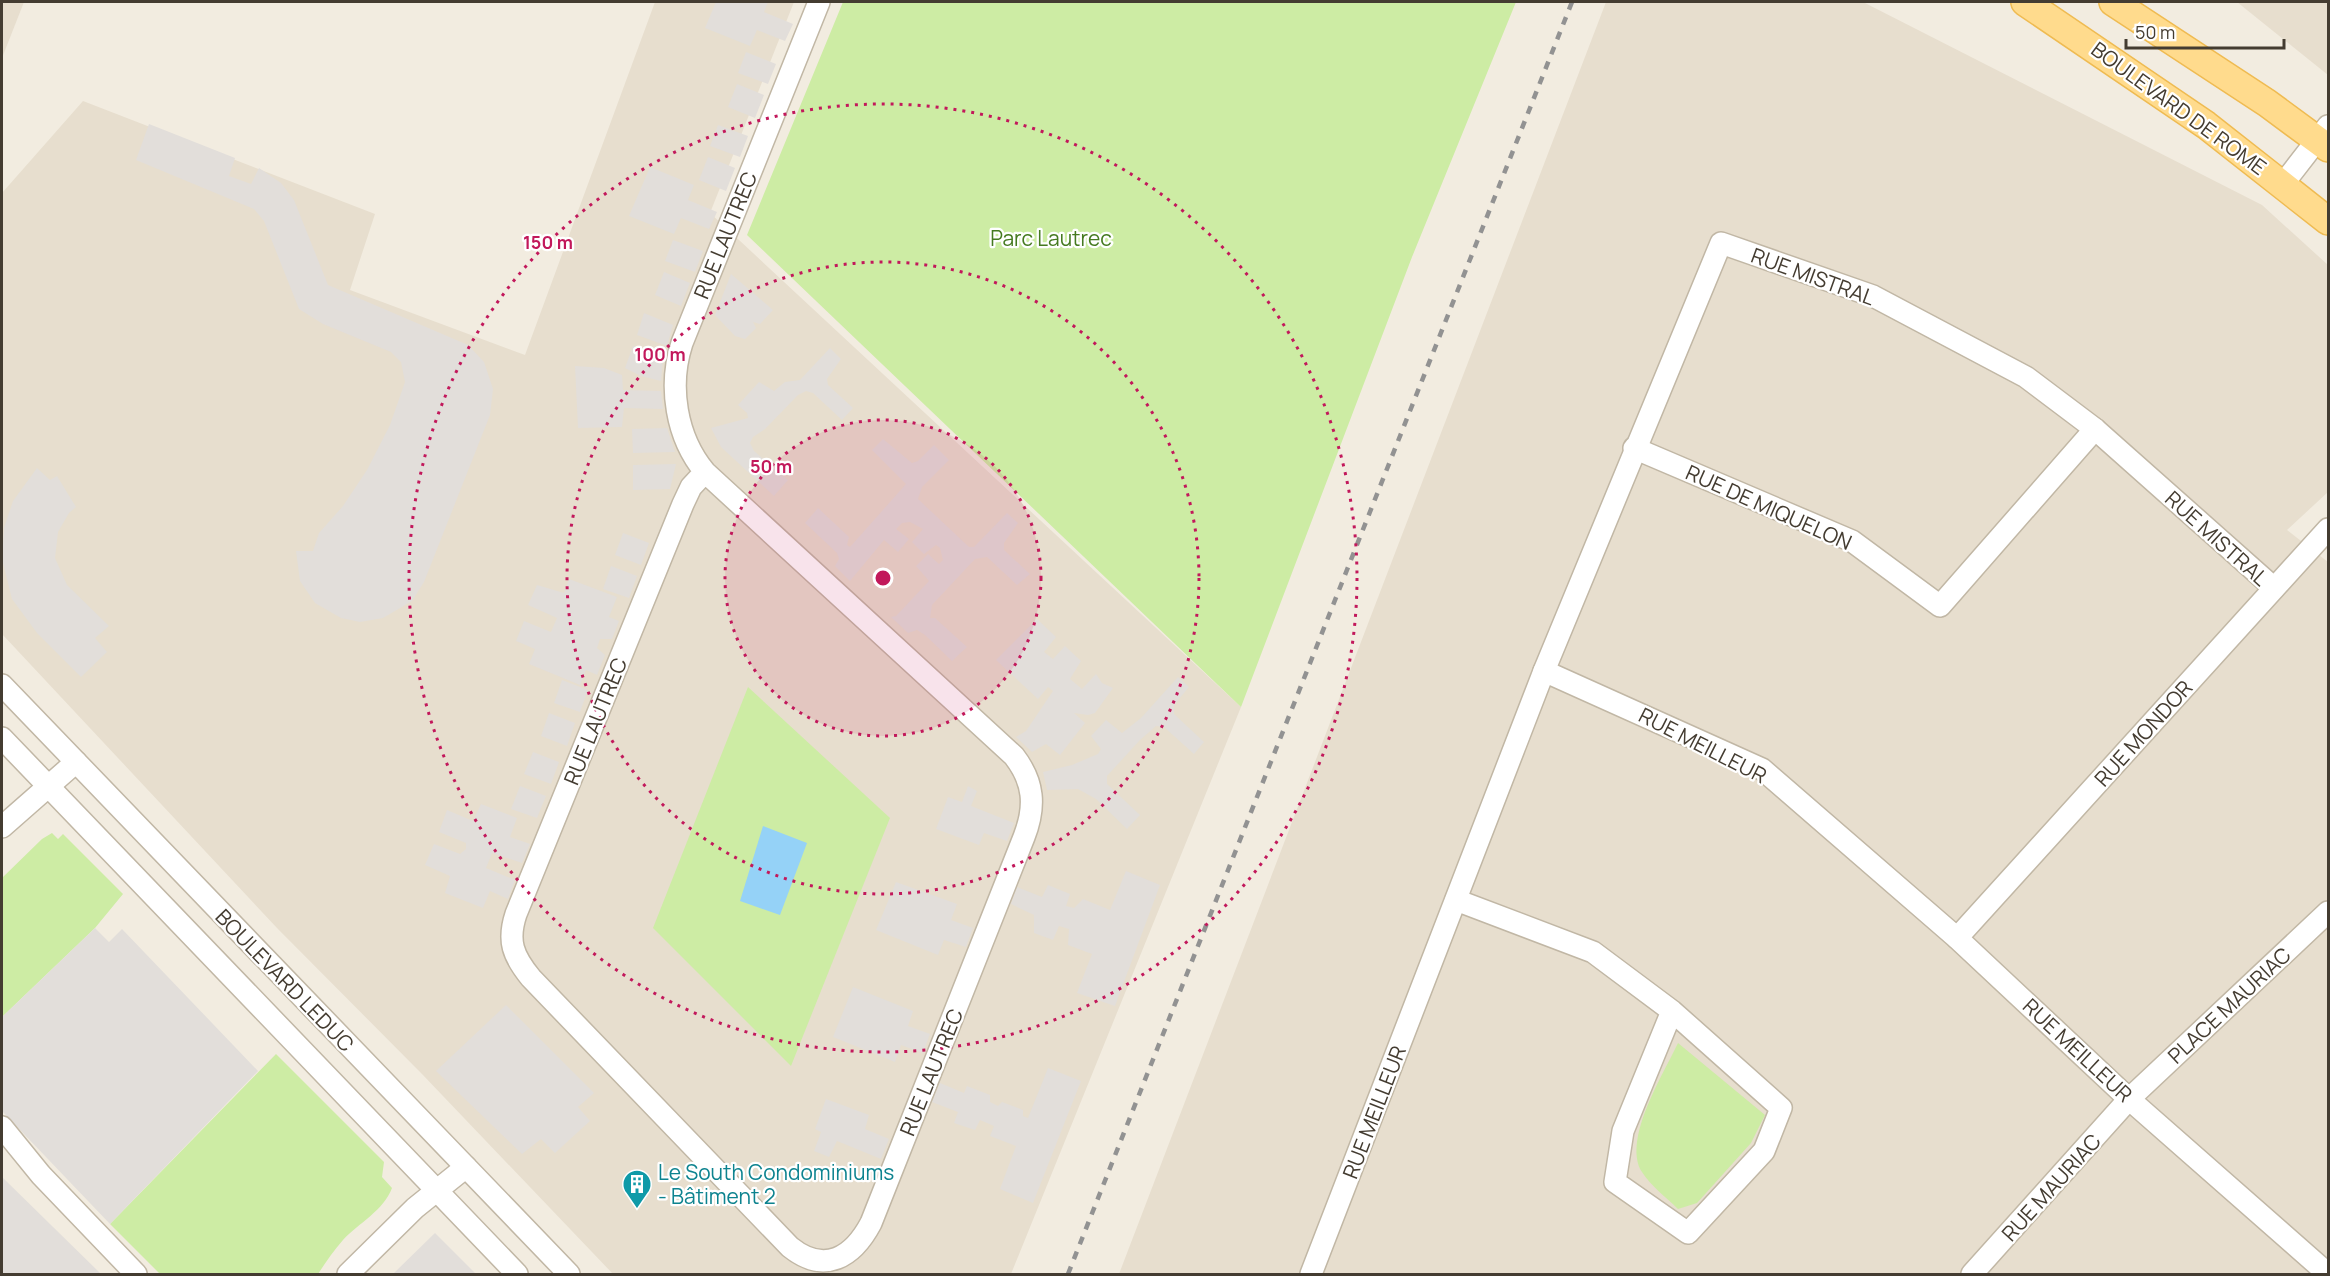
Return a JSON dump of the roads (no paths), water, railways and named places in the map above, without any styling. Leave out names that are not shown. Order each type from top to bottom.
[{"type":"main road","name":"BOULEVARD DE ROME","points":[[2025,2],[2181,107],[2328,221]]},
{"type":"main road","points":[[2113,2],[2325,138]]},
{"type":"street","name":"RUE LAUTREC","points":[[705,472],[691,487],[683,504],[516,914],[511,933],[511,946],[520,966],[531,978],[790,1247],[804,1257],[827,1261],[852,1252],[872,1223],[1027,830],[1032,812],[1032,794],[1027,776],[1014,756],[705,472],[691,450],[678,412],[675,383],[679,352],[819,2]]},
{"type":"street","points":[[2283,184],[2325,138]]},
{"type":"street","name":"RUE MISTRAL","points":[[1544,671],[1634,448],[1721,243],[1873,296],[2026,377],[2094,429],[2274,588]]},
{"type":"street","name":"RUE DE MIQUELON","points":[[1634,448],[1852,541],[1940,606],[2094,429]]},
{"type":"street","name":"RUE MONDOR","points":[[1958,938],[2328,529]]},
{"type":"street","name":"RUE MEILLEUR","points":[[1311,1275],[1544,671],[1762,770],[1958,938],[2129,1099],[2328,1275]]},
{"type":"street","name":"BOULEVARD LEDUC","points":[[2,685],[569,1275]]},
{"type":"street","name":"BOULEVARD LEDUC","points":[[2,738],[517,1275]]},
{"type":"street","points":[[2,827],[76,762]]},
{"type":"street","points":[[1456,900],[1593,952],[1672,1011],[1781,1108],[1764,1151],[1688,1233],[1615,1182],[1623,1131],[1672,1011]]},
{"type":"street","name":"PLACE MAURIAC","points":[[2129,1099],[2328,912]]},
{"type":"street","name":"RUE MAURIAC","points":[[1972,1275],[2129,1099]]},
{"type":"street","points":[[2,1127],[41,1175],[136,1275]]},
{"type":"street","points":[[348,1275],[415,1208],[466,1167]]},
{"type":"water","points":[[763,826],[807,843],[780,915],[740,901]]},
{"type":"railway","points":[[1068,1274],[1572,2]]},
{"type":"place","name":"Le South Condominiums - Bâtiment 2","points":[[637,1210]]},
{"type":"park label","name":"Parc Lautrec","points":[[1051,238]]}]
